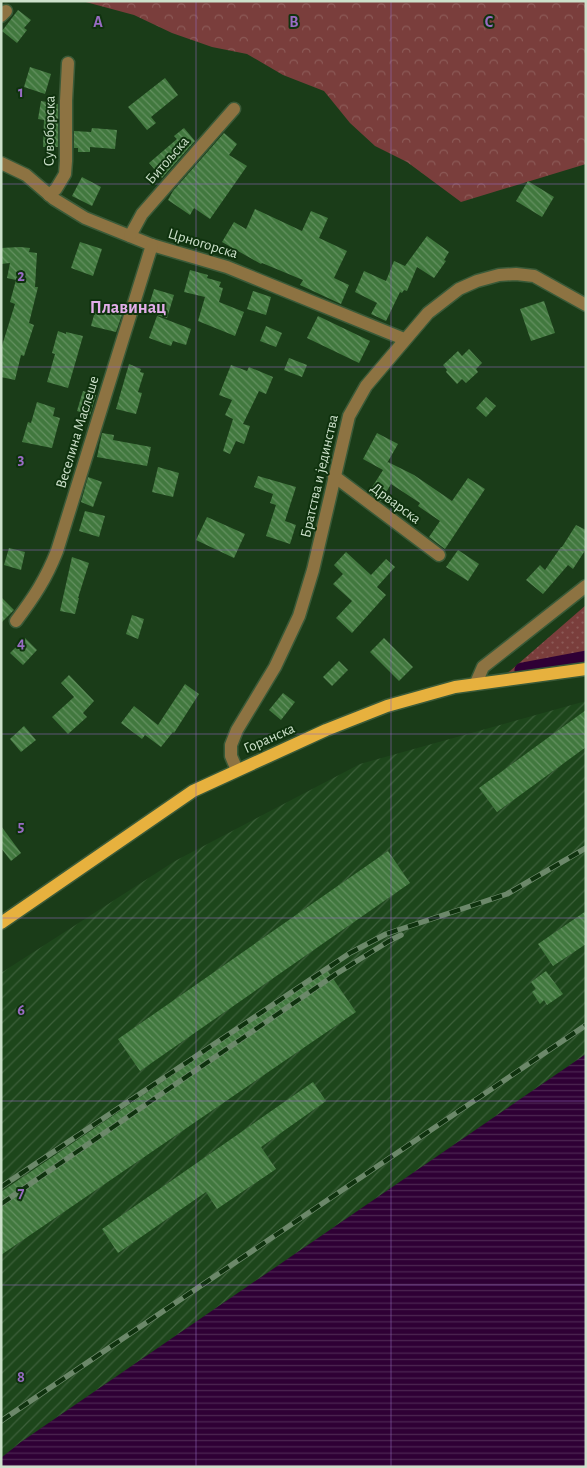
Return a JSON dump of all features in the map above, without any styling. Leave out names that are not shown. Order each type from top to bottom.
[{"type":"main road","name":"Горанска","points":[[1,923],[180,798],[326,730],[387,706],[430,693],[476,683],[586,669]]},
{"type":"street","name":"Сувоборска","points":[[49,195],[56,189],[65,174],[68,63]]},
{"type":"street","name":"Битољска","points":[[130,236],[142,214],[234,109]]},
{"type":"street","name":"Црногорска","points":[[1,163],[26,175],[66,208],[85,218],[152,244],[227,267],[404,339]]},
{"type":"street","name":"Веселина Маслеше","points":[[16,621],[44,581],[57,551],[152,244]]},
{"type":"street","name":"Братства и јединства","points":[[237,770],[231,756],[231,745],[275,666],[299,616],[313,570],[349,416],[366,386],[428,313],[444,298],[465,287],[499,275],[534,276],[586,305]]},
{"type":"street","name":"Дрварска","points":[[334,476],[439,555]]},
{"type":"street","points":[[476,683],[483,666],[586,586]]},
{"type":"shaded area","points":[[586,701],[586,1054],[21,1442],[1,1458],[1,973],[175,861],[360,764]]},
{"type":"shaded area","points":[[586,1054],[586,1467],[1,1467],[1,1458],[21,1442]]},
{"type":"green space","points":[[82,1],[586,1],[586,164],[461,202],[407,162],[375,146],[350,123],[324,91],[283,75],[247,54],[212,47],[172,33],[134,15]]},
{"type":"green space","points":[[586,605],[586,658],[503,675],[510,671]]},
{"type":"building","points":[[18,10],[31,20],[24,28],[27,30],[17,43],[2,31]]},
{"type":"building","points":[[30,67],[51,74],[45,94],[24,87]]},
{"type":"building","points":[[165,78],[178,95],[151,117],[156,123],[147,130],[128,107]]},
{"type":"building","points":[[41,101],[58,104],[58,147],[43,147],[44,120],[38,119]]},
{"type":"building","points":[[92,128],[117,130],[115,149],[90,147],[90,152],[78,152],[78,148],[74,148],[74,131],[91,132]]},
{"type":"building","points":[[184,128],[195,141],[162,178],[149,163],[177,139],[174,136]]},
{"type":"building","points":[[224,133],[237,144],[229,155],[247,166],[210,219],[194,208],[190,215],[168,200],[173,191]]},
{"type":"building","points":[[82,177],[101,187],[92,206],[72,196]]},
{"type":"building","points":[[528,181],[554,197],[542,217],[516,201]]},
{"type":"building","points":[[255,209],[302,231],[311,211],[328,218],[319,238],[347,251],[334,278],[349,285],[341,304],[300,285],[303,280],[261,264],[222,242],[234,222],[246,229]]},
{"type":"building","points":[[427,236],[449,252],[444,260],[446,261],[434,278],[417,267],[407,291],[400,292],[386,321],[371,314],[377,303],[355,292],[364,271],[386,281],[394,261],[405,266]]},
{"type":"building","points":[[80,242],[102,249],[93,276],[71,268]]},
{"type":"building","points":[[1,248],[30,248],[29,252],[37,253],[35,287],[38,287],[29,323],[34,325],[24,356],[21,355],[15,380],[1,377],[1,349],[15,304],[10,302],[16,280],[7,278],[10,263],[1,264]]},
{"type":"building","points":[[190,270],[208,275],[207,278],[221,282],[219,287],[223,288],[219,302],[244,312],[235,336],[198,321],[205,297],[184,292]]},
{"type":"building","points":[[154,289],[174,295],[167,318],[147,312]]},
{"type":"building","points":[[253,291],[271,297],[266,315],[247,309]]},
{"type":"building","points":[[544,301],[555,333],[531,341],[520,309]]},
{"type":"building","points":[[96,308],[122,315],[116,332],[91,326]]},
{"type":"building","points":[[157,316],[191,329],[186,345],[173,341],[171,346],[149,338]]},
{"type":"building","points":[[318,316],[370,341],[359,363],[307,338]]},
{"type":"building","points":[[266,326],[282,333],[276,347],[260,341]]},
{"type":"building","points":[[58,331],[83,336],[68,388],[47,382],[55,354],[52,353]]},
{"type":"building","points":[[469,349],[482,363],[476,369],[478,372],[466,383],[462,379],[457,384],[446,372],[447,370],[443,365],[458,351],[462,356]]},
{"type":"building","points":[[289,358],[307,365],[302,377],[284,370]]},
{"type":"building","points":[[129,364],[141,369],[140,372],[144,373],[138,392],[142,393],[136,414],[116,409]]},
{"type":"building","points":[[231,365],[247,371],[249,367],[273,377],[266,394],[259,391],[243,424],[250,426],[244,444],[236,441],[230,454],[223,451],[233,419],[225,415],[232,400],[219,395]]},
{"type":"building","points":[[83,391],[96,395],[90,415],[77,411]]},
{"type":"building","points":[[486,397],[496,406],[486,417],[476,408]]},
{"type":"building","points":[[37,402],[55,408],[53,416],[60,418],[52,448],[22,442],[28,422],[31,423]]},
{"type":"building","points":[[102,433],[114,435],[113,440],[151,447],[147,466],[97,457]]},
{"type":"building","points":[[377,433],[398,444],[386,465],[388,462],[414,475],[452,501],[468,478],[485,489],[445,549],[429,537],[440,521],[418,506],[420,503],[391,484],[381,501],[369,492],[383,470],[363,459]]},
{"type":"building","points":[[158,467],[179,473],[173,497],[152,492]]},
{"type":"building","points":[[258,476],[296,487],[285,521],[296,525],[290,544],[266,536],[276,505],[270,503],[273,494],[254,487]]},
{"type":"building","points":[[88,477],[102,482],[93,507],[81,502]]},
{"type":"building","points":[[85,511],[105,516],[99,537],[79,531]]},
{"type":"building","points":[[207,517],[245,534],[234,558],[196,540]]},
{"type":"building","points":[[576,525],[586,530],[586,549],[573,569],[568,565],[543,594],[526,580],[540,565],[545,570]]},
{"type":"building","points":[[9,548],[25,552],[21,570],[4,565]]},
{"type":"building","points":[[458,550],[479,564],[468,581],[446,567]]},
{"type":"building","points":[[346,552],[371,575],[386,559],[395,567],[377,587],[386,595],[352,633],[336,618],[352,601],[333,584],[343,574],[334,565]]},
{"type":"building","points":[[72,557],[89,563],[75,614],[60,611]]},
{"type":"building","points":[[1,597],[14,610],[1,623]]},
{"type":"building","points":[[132,615],[144,619],[138,639],[126,634]]},
{"type":"building","points":[[25,638],[37,650],[23,665],[10,653]]},
{"type":"building","points":[[384,638],[413,667],[399,681],[370,652]]},
{"type":"building","points":[[339,661],[348,670],[332,686],[323,677]]},
{"type":"building","points":[[69,675],[94,701],[83,713],[87,717],[68,734],[52,717],[74,697],[61,683]]},
{"type":"building","points":[[185,684],[199,694],[174,733],[161,747],[145,735],[142,739],[121,723],[134,706],[158,725]]},
{"type":"building","points":[[283,693],[295,702],[281,720],[269,710]]},
{"type":"building","points":[[586,710],[586,747],[497,812],[479,788]]},
{"type":"building","points":[[24,726],[36,740],[21,752],[10,739]]},
{"type":"building","points":[[1,826],[21,853],[11,861],[1,848]]},
{"type":"building","points":[[388,851],[410,883],[140,1071],[118,1039]]},
{"type":"building","points":[[586,911],[586,944],[553,966],[538,944]]},
{"type":"building","points":[[327,970],[356,1012],[1,1255],[1,1192]]},
{"type":"building","points":[[546,971],[563,994],[547,1005],[544,1000],[540,1004],[532,992],[536,989],[531,982]]},
{"type":"building","points":[[313,1082],[326,1101],[261,1147],[276,1169],[217,1209],[206,1192],[118,1253],[102,1229]]},
{"type":"waterway","points":[[522,670],[586,658]]},
{"type":"railway","points":[[1,1187],[350,953],[386,934],[507,894],[586,848]]},
{"type":"railway","points":[[1,1204],[336,974],[401,935]]},
{"type":"railway","points":[[1,1421],[586,1025]]},
{"type":"district","name":"Плавинац","points":[[128,307]]}]
